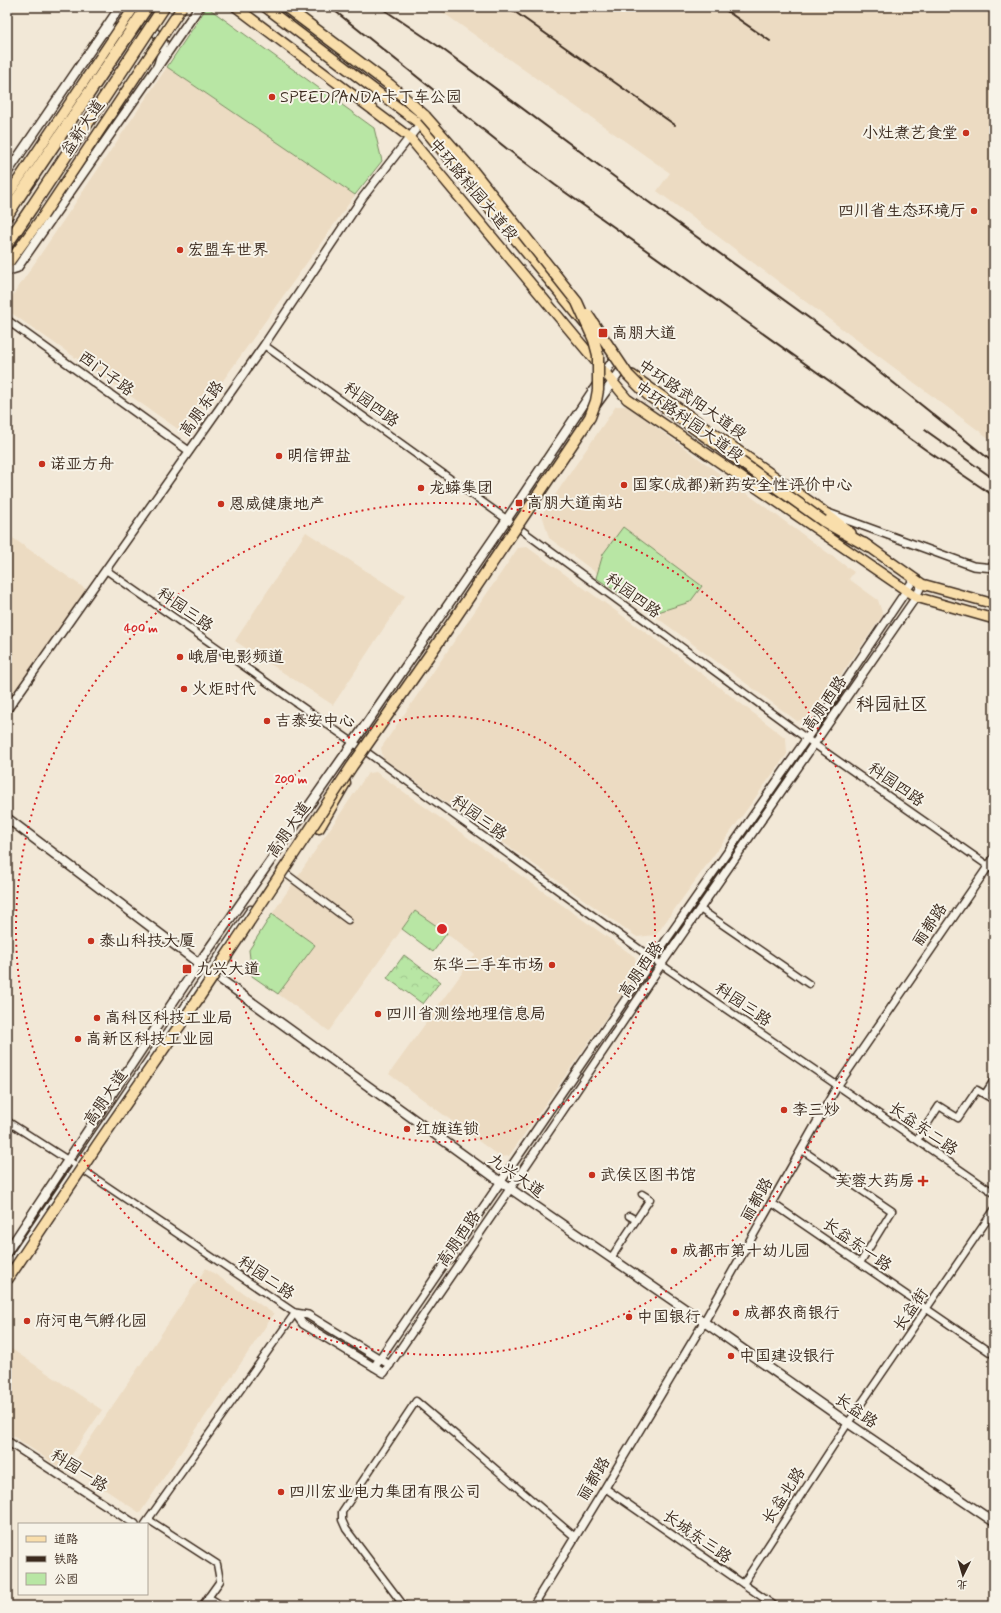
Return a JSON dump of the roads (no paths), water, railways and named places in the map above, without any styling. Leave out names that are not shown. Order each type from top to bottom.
[{"type":"highway","points":[[7,215],[12,196],[146,7]]},
{"type":"highway","points":[[7,244],[164,7]]},
{"type":"highway","points":[[286,7],[390,85],[425,116],[469,166],[594,323],[628,375],[648,395],[823,521],[869,547]]},
{"type":"highway","points":[[7,1280],[198,999],[295,851],[506,544],[590,417],[596,401],[598,390],[598,355],[594,340],[577,302]]},
{"type":"highway","points":[[198,999],[224,969],[319,828],[339,794],[357,746]]},
{"type":"main road","points":[[7,173],[120,7]]},
{"type":"main road","name":"益新大道","points":[[12,196],[134,7]]},
{"type":"main road","name":"益新大道","points":[[7,265],[43,216],[182,7]]},
{"type":"main road","points":[[7,271],[17,268],[199,7]]},
{"type":"main road","name":"中环路科园大道段","points":[[236,7],[409,137],[627,399],[916,597]]},
{"type":"main road","name":"中环路武阳大道段","points":[[265,7],[420,124],[622,369],[823,511],[869,547],[914,579],[922,584],[994,604]]},
{"type":"main road","name":"高朋大道","points":[[7,1270],[279,869],[357,746],[614,359]]},
{"type":"main road","name":"高朋大道","points":[[7,1252],[199,963],[516,526],[612,381],[622,369]]},
{"type":"main road","points":[[916,597],[994,619]]},
{"type":"main road","name":"九兴大道","points":[[7,818],[209,971],[500,1182],[704,1322]]},
{"type":"main road","name":"长益路","points":[[704,1322],[848,1423],[994,1522]]},
{"type":"street","points":[[101,34],[130,23],[145,25],[156,31],[164,43],[158,64]]},
{"type":"street","name":"高朋东路","points":[[7,710],[264,345],[363,197],[420,124]]},
{"type":"street","name":"西门子路","points":[[7,320],[189,451]]},
{"type":"street","name":"科园四路","points":[[264,345],[507,519],[814,744],[991,868]]},
{"type":"street","points":[[823,511],[973,566],[994,568]]},
{"type":"street","name":"科园三路","points":[[106,570],[357,746],[661,965],[838,1085]]},
{"type":"street","name":"高朋西路","points":[[914,579],[807,738],[653,959],[374,1367],[384,1373],[390,1365],[661,965],[916,597],[922,584]]},
{"type":"street","name":"丽都路","points":[[533,1606],[704,1322],[838,1085],[991,868],[994,858]]},
{"type":"street","points":[[279,869],[348,920]]},
{"type":"street","points":[[700,909],[809,984]]},
{"type":"street","points":[[985,1094],[994,1080]]},
{"type":"street","name":"长益东二路","points":[[838,1085],[994,1194]]},
{"type":"street","points":[[917,1140],[939,1106],[958,1118],[977,1090],[994,1100]]},
{"type":"street","name":"科园二路","points":[[7,1121],[68,1160],[295,1313],[147,1522]]},
{"type":"street","points":[[802,1150],[892,1211],[860,1263]]},
{"type":"street","points":[[611,1258],[650,1199],[642,1194]]},
{"type":"street","name":"长益东一路","points":[[772,1203],[994,1355]]},
{"type":"street","name":"长益街","points":[[848,1423],[927,1310],[994,1210]]},
{"type":"street","points":[[629,1216],[636,1220]]},
{"type":"street","points":[[295,1313],[308,1315],[390,1365]]},
{"type":"street","points":[[295,1313],[303,1324],[374,1367]]},
{"type":"street","points":[[404,1606],[346,1529],[342,1520],[342,1512],[416,1401],[575,1537]]},
{"type":"street","name":"长益北路","points":[[743,1584],[848,1423]]},
{"type":"street","name":"科园一路","points":[[7,1441],[133,1523]]},
{"type":"street","name":"长城东三路","points":[[605,1488],[775,1606]]},
{"type":"street","points":[[147,1522],[217,1564],[220,1581],[202,1606]]},
{"type":"street","points":[[208,1597],[223,1606]]},
{"type":"railway","points":[[330,7],[506,148],[555,185],[926,450],[994,496]]},
{"type":"railway","points":[[380,7],[441,48],[636,193],[845,344],[994,463]]},
{"type":"railway","points":[[508,7],[675,125]]},
{"type":"railway","points":[[721,7],[770,41]]},
{"type":"railway","points":[[925,430],[994,479]]},
{"type":"place","name":"SPEEDPANDA卡丁车公园","points":[[272,97]]},
{"type":"place","name":"小灶煮艺食堂","points":[[966,133]]},
{"type":"place","name":"四川省生态环境厅","points":[[974,211]]},
{"type":"place","name":"宏盟车世界","points":[[180,250]]},
{"type":"place","name":"高朋大道","points":[[603,333]]},
{"type":"place","name":"明信钾盐","points":[[279,456]]},
{"type":"place","name":"诺亚方舟","points":[[42,464]]},
{"type":"place","name":"国家(成都)新药安全性评价中心","points":[[624,485]]},
{"type":"place","name":"龙蟒集团","points":[[421,488]]},
{"type":"place","name":"高朋大道南站","points":[[519,503]]},
{"type":"place","name":"恩威健康地产","points":[[221,504]]},
{"type":"place","name":"峨眉电影频道","points":[[180,657]]},
{"type":"place","name":"火炬时代","points":[[184,689]]},
{"type":"place","name":"吉泰安中心","points":[[267,721]]},
{"type":"place","name":"泰山科技大厦","points":[[91,941]]},
{"type":"place","name":"东华二手车市场","points":[[552,965]]},
{"type":"place","name":"九兴大道","points":[[187,969]]},
{"type":"place","name":"四川省测绘地理信息局","points":[[378,1014]]},
{"type":"place","name":"高科区科技工业局","points":[[97,1018]]},
{"type":"place","name":"高新区科技工业园","points":[[78,1039]]},
{"type":"place","name":"李三炒","points":[[784,1110]]},
{"type":"place","name":"红旗连锁","points":[[407,1129]]},
{"type":"place","name":"武侯区图书馆","points":[[592,1175]]},
{"type":"place","name":"芙蓉大药房","points":[[923,1181]]},
{"type":"place","name":"成都市第十幼儿园","points":[[674,1251]]},
{"type":"place","name":"成都农商银行","points":[[736,1313]]},
{"type":"place","name":"中国银行","points":[[629,1317]]},
{"type":"place","name":"府河电气孵化园","points":[[27,1321]]},
{"type":"place","name":"中国建设银行","points":[[731,1356]]},
{"type":"place","name":"四川宏业电力集团有限公司","points":[[281,1492]]},
{"type":"district","name":"科园社区","points":[[892,705]]}]
